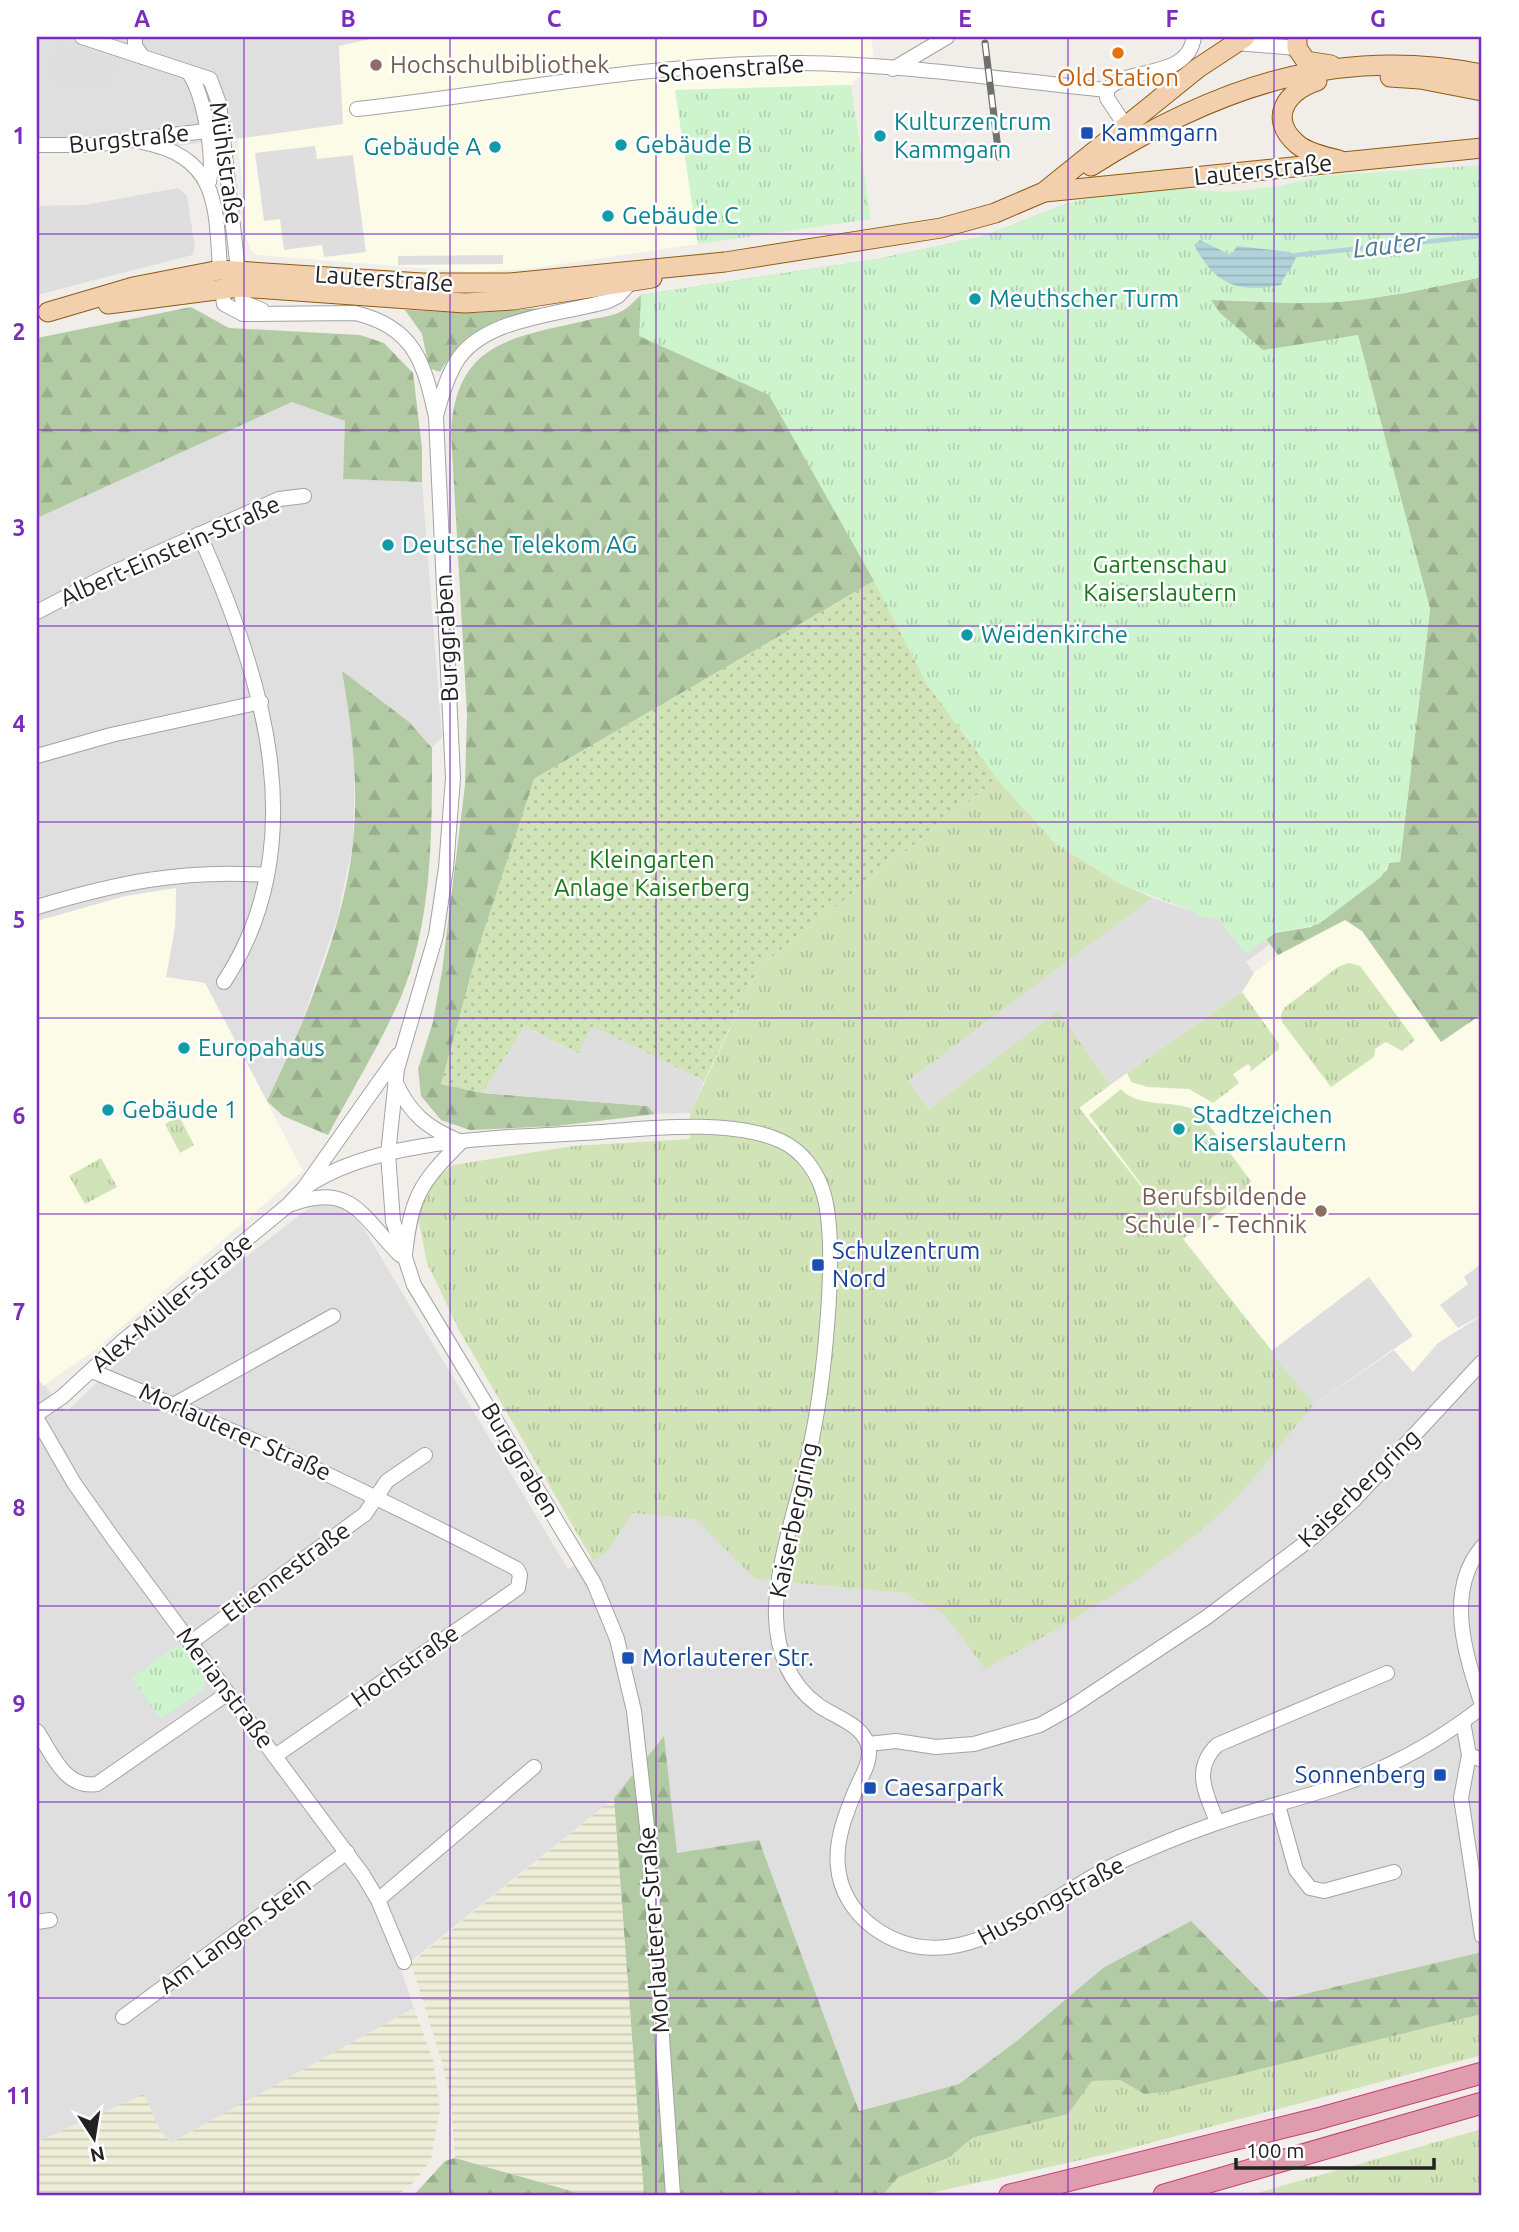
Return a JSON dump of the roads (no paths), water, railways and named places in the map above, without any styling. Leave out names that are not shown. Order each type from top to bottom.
[{"type":"highway","points":[[1010,2195],[1317,2119],[1482,2073]]},
{"type":"highway","points":[[1164,2195],[1482,2103]]},
{"type":"main road","name":"Lauterstraße","points":[[230,279],[465,303],[513,300],[630,283],[725,262],[942,228],[995,213],[1044,192],[1125,125],[1240,40]]},
{"type":"main road","points":[[1297,42],[1300,55],[1314,64],[1422,65],[1482,74]]},
{"type":"main road","points":[[1044,192],[1178,115],[1226,96],[1339,66]]},
{"type":"main road","points":[[1282,81],[1405,77],[1482,91]]},
{"type":"main road","points":[[1321,79],[1290,95],[1284,105],[1284,123],[1291,137],[1304,148],[1344,161]]},
{"type":"main road","name":"Lauterstraße","points":[[1044,192],[1482,148]]},
{"type":"main road","name":"Lauterstraße","points":[[42,313],[230,279],[464,284],[725,262]]},
{"type":"street","name":"Mühlstraße","points":[[82,37],[209,79],[216,90],[222,129],[230,279]]},
{"type":"street","points":[[135,37],[135,46],[143,57]]},
{"type":"street","points":[[892,69],[947,37]]},
{"type":"street","points":[[1125,125],[1107,98],[1107,90],[1120,80],[1162,72],[1186,52],[1194,37]]},
{"type":"street","points":[[1240,40],[1297,42]]},
{"type":"street","name":"Schoenstraße","points":[[357,109],[692,69],[797,63],[892,69],[1107,90]]},
{"type":"street","name":"Mühlstraße","points":[[189,72],[202,97],[211,172],[209,182],[230,279]]},
{"type":"street","name":"Burgstraße","points":[[37,145],[92,145],[222,129]]},
{"type":"street","name":"Mühlstraße","points":[[134,140],[179,153],[197,166],[209,182]]},
{"type":"street","name":"Burggraben","points":[[230,279],[225,304],[236,312],[355,313],[390,326],[419,355],[436,417],[453,778],[446,868],[436,935],[395,1081],[388,1154],[393,1220],[414,1285],[593,1583],[617,1640],[624,1665]]},
{"type":"street","points":[[436,417],[456,362],[477,340],[510,323],[608,301],[618,296],[630,283]]},
{"type":"street","name":"Albert-Einstein-Straße","points":[[37,612],[278,499],[304,496]]},
{"type":"street","points":[[199,534],[240,634],[261,702],[270,744],[272,779],[273,831],[256,922],[244,952],[224,982]]},
{"type":"street","points":[[37,756],[111,735],[261,702]]},
{"type":"street","points":[[37,907],[126,882],[187,873],[266,875]]},
{"type":"street","name":"Alex-Müller-Straße","points":[[37,1416],[287,1206],[304,1188],[404,1048]]},
{"type":"street","points":[[395,1081],[404,1101],[418,1120],[461,1142],[422,1184],[408,1222],[405,1260]]},
{"type":"street","name":"Kaiserbergring","points":[[388,1154],[461,1142],[651,1128],[720,1129],[779,1140],[801,1153],[823,1191],[831,1235],[825,1334],[812,1441],[776,1597],[777,1640],[790,1674],[802,1689],[815,1703],[855,1727],[868,1744],[896,1741],[936,1747],[974,1744],[1040,1725],[1070,1709],[1207,1616],[1313,1537],[1354,1500],[1482,1362]]},
{"type":"street","name":"Alex-Müller-Straße","points":[[304,1188],[335,1169],[388,1154]]},
{"type":"street","name":"Burggraben","points":[[287,1206],[323,1196],[342,1198],[360,1211],[405,1260]]},
{"type":"street","points":[[175,1404],[333,1316]]},
{"type":"street","name":"Morlauterer Straße","points":[[92,1371],[175,1404],[377,1496],[517,1569]]},
{"type":"street","name":"Merianstraße","points":[[37,1416],[74,1483],[346,1852],[378,1900],[404,1962]]},
{"type":"street","points":[[377,1496],[387,1481],[425,1455]]},
{"type":"street","name":"Etiennestraße","points":[[190,1643],[365,1514],[377,1496]]},
{"type":"street","points":[[1482,1548],[1467,1577],[1460,1602],[1463,1636],[1482,1706]]},
{"type":"street","name":"Hochstraße","points":[[275,1756],[518,1588],[522,1581],[517,1569]]},
{"type":"street","name":"Morlauterer Straße","points":[[624,1665],[635,1723],[648,1836],[673,2195]]},
{"type":"street","points":[[1217,1822],[1202,1783],[1202,1769],[1207,1756],[1217,1745],[1387,1673]]},
{"type":"street","points":[[37,1731],[70,1780],[83,1786],[97,1784],[228,1693]]},
{"type":"street","name":"Hussongstraße","points":[[868,1744],[867,1762],[838,1843],[838,1871],[847,1896],[859,1916],[878,1931],[909,1945],[928,1949],[974,1943],[1099,1872],[1217,1822],[1337,1787],[1426,1746],[1482,1706]]},
{"type":"street","points":[[1463,1722],[1476,1758],[1461,1798],[1482,1936]]},
{"type":"street","points":[[378,1900],[534,1767]]},
{"type":"street","points":[[1278,1805],[1296,1870],[1310,1888],[1324,1891],[1394,1872]]},
{"type":"street","name":"Am Langen Stein","points":[[123,2017],[302,1889],[346,1852]]},
{"type":"water","points":[[1200,240],[1231,255],[1237,246],[1296,255],[1281,285],[1252,288],[1239,286],[1219,277],[1202,259],[1194,245]]},
{"type":"waterway","name":"Lauter","points":[[1296,255],[1482,236]]},
{"type":"railway","points":[[985,43],[999,157]]},
{"type":"place","name":"Old Station","points":[[1118,53]]},
{"type":"place","name":"Hochschulbibliothek","points":[[376,65]]},
{"type":"place","name":"Kammgarn","points":[[1087,133]]},
{"type":"place","name":"Kulturzentrum Kammgarn","points":[[880,136]]},
{"type":"place","name":"Gebäude B","points":[[621,145]]},
{"type":"place","name":"Gebäude A","points":[[495,147]]},
{"type":"place","name":"Gebäude C","points":[[608,216]]},
{"type":"place","name":"Meuthscher Turm","points":[[975,299]]},
{"type":"place","name":"Deutsche Telekom AG","points":[[388,545]]},
{"type":"place","name":"Weidenkirche","points":[[967,635]]},
{"type":"place","name":"Europahaus","points":[[184,1048]]},
{"type":"place","name":"Gebäude 1","points":[[108,1110]]},
{"type":"place","name":"Stadtzeichen Kaiserslautern","points":[[1179,1129]]},
{"type":"place","name":"Berufsbildende Schule I - Technik","points":[[1321,1211]]},
{"type":"place","name":"Schulzentrum Nord","points":[[818,1265]]},
{"type":"place","name":"Morlauterer Str.","points":[[628,1658]]},
{"type":"place","name":"Sonnenberg","points":[[1440,1775]]},
{"type":"place","name":"Caesarpark","points":[[870,1788]]},
{"type":"park label","name":"Gartenschau Kaiserslautern","points":[[1160,579]]},
{"type":"park label","name":"Kleingarten Anlage Kaiserberg","points":[[652,874]]}]
